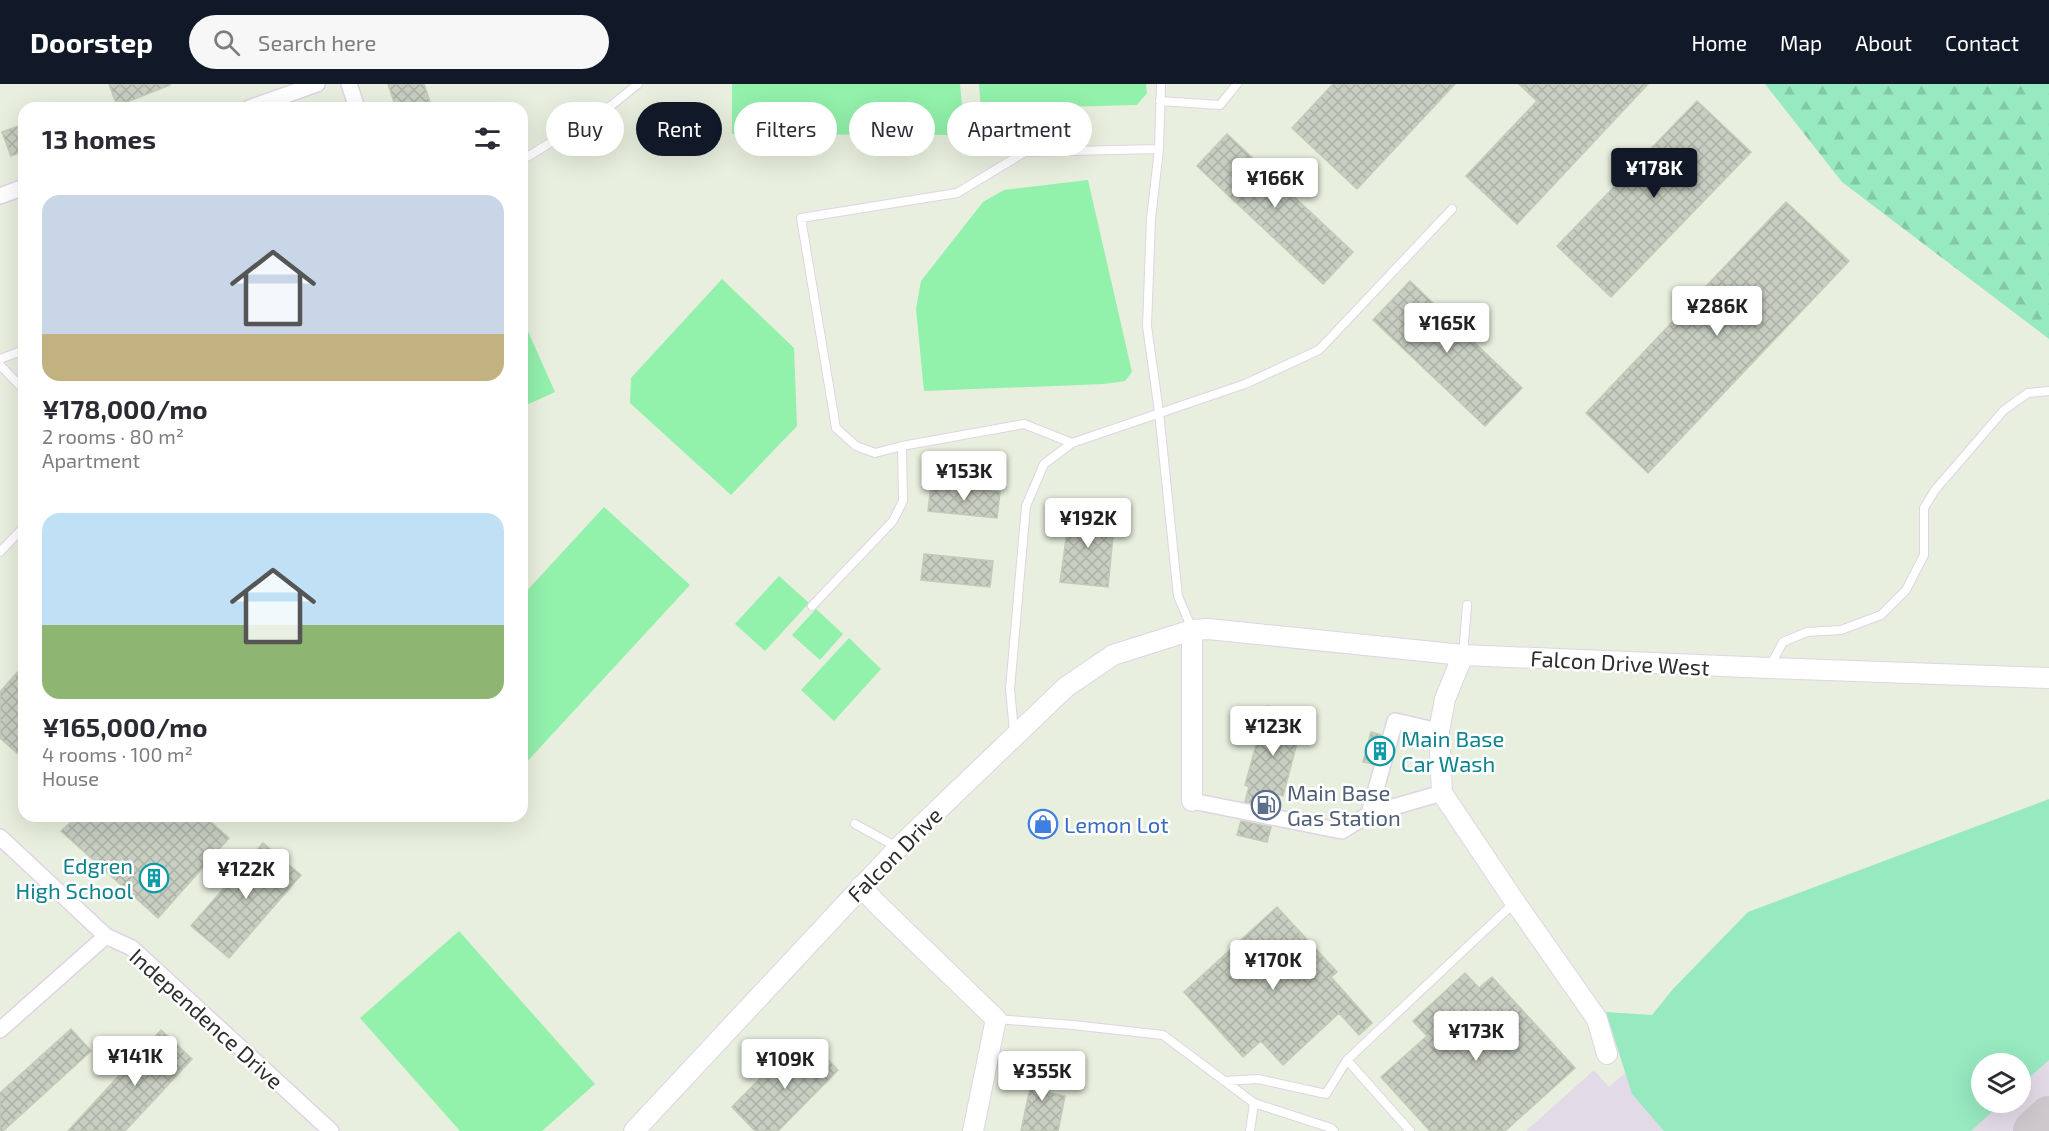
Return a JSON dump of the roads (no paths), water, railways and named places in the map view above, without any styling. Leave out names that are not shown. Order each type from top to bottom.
[{"type":"street","points":[[266,102],[317,84]]},
{"type":"street","points":[[349,84],[355,102]]},
{"type":"street","points":[[0,196],[18,189]]},
{"type":"street","name":"Falcon Drive West","points":[[1192,630],[1208,629],[1463,655],[2049,678]]},
{"type":"street","points":[[1192,630],[1192,801],[1342,831],[1369,814],[1442,793]]},
{"type":"street","name":"Falcon Drive","points":[[634,1131],[861,886],[1014,734],[1066,687],[1113,655],[1192,630]]},
{"type":"street","points":[[1463,655],[1445,699],[1439,730],[1442,793],[1515,902],[1598,1019],[1608,1054]]},
{"type":"street","points":[[1369,814],[1395,721],[1439,730]]},
{"type":"street","name":"Independence Drive","points":[[0,837],[106,936],[132,948],[331,1131]]},
{"type":"street","points":[[861,886],[996,1019],[973,1131]]},
{"type":"street","points":[[0,1030],[106,936]]},
{"type":"lane","points":[[528,156],[612,105],[638,84]]},
{"type":"lane","points":[[1161,84],[1159,149],[1151,219],[1147,326],[1160,412],[1178,596],[1192,630]]},
{"type":"lane","points":[[1160,101],[1220,105],[1237,84]]},
{"type":"lane","points":[[1072,443],[1024,424],[875,453],[856,446],[836,428],[801,218],[957,193],[1025,152],[1159,149]]},
{"type":"lane","points":[[1014,734],[1010,689],[1026,506],[1044,464],[1072,443],[1245,384],[1319,350],[1452,209]]},
{"type":"lane","points":[[0,359],[18,352]]},
{"type":"lane","points":[[0,365],[18,384]]},
{"type":"lane","points":[[1769,668],[1783,642],[1807,632],[1841,630],[1881,615],[1906,590],[1924,555],[1924,508],[1935,490],[2004,410],[2028,393],[2049,391]]},
{"type":"lane","points":[[812,606],[893,520],[903,501],[902,446]]},
{"type":"lane","points":[[0,552],[18,533]]},
{"type":"lane","points":[[1463,655],[1467,605]]},
{"type":"lane","points":[[855,824],[898,848]]},
{"type":"lane","points":[[1224,1081],[1258,1079],[1326,1094],[1347,1060],[1515,902]]},
{"type":"lane","points":[[996,1019],[1163,1035],[1254,1103],[1331,1128],[1334,1131]]},
{"type":"lane","points":[[1347,1060],[1410,1131]]},
{"type":"lane","points":[[1250,1131],[1254,1103]]},
{"type":"place","name":"Main Base Car Wash","points":[[1380,751]]},
{"type":"place","name":"Main Base Gas Station","points":[[1266,805]]},
{"type":"place","name":"Lemon Lot","points":[[1043,824]]},
{"type":"place","name":"Edgren High School","points":[[154,878]]}]
